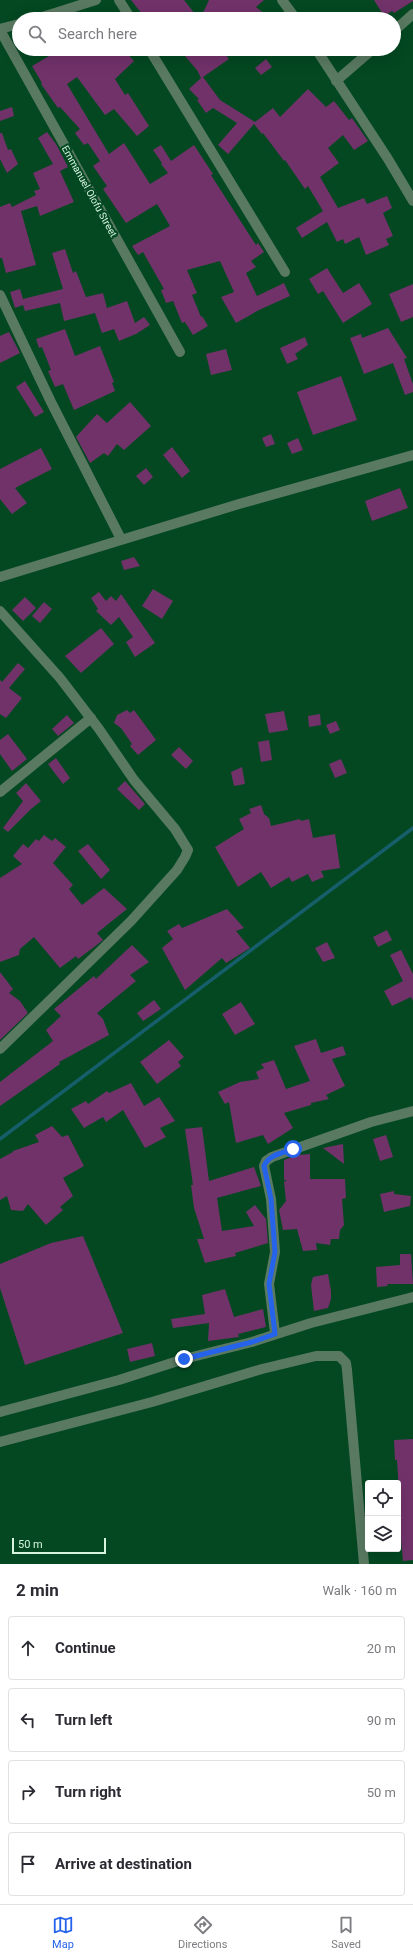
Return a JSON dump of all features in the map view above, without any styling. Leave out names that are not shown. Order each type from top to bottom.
[{"type":"street","points":[[58,12],[96,0]]},
{"type":"street","points":[[119,0],[127,12]]},
{"type":"street","points":[[282,0],[291,12]]},
{"type":"street","points":[[401,25],[413,14]]},
{"type":"street","points":[[0,30],[12,26]]},
{"type":"street","name":"Emmanuel Olofu Street","points":[[0,30],[12,51]]},
{"type":"street","name":"Emmanuel Olofu Street","points":[[15,56],[180,352]]},
{"type":"street","points":[[153,56],[285,272]]},
{"type":"street","points":[[320,56],[413,200]]},
{"type":"street","points":[[336,81],[365,56]]},
{"type":"street","points":[[0,296],[51,402],[121,539]]},
{"type":"street","points":[[0,577],[121,539],[413,455]]},
{"type":"street","points":[[0,611],[60,678],[91,718],[134,780],[187,847],[186,855],[177,870],[131,921],[0,1049]]},
{"type":"street","points":[[0,792],[91,718]]},
{"type":"street","points":[[275,1334],[269,1284],[275,1252],[271,1199],[265,1170],[266,1161],[272,1157],[371,1122],[413,1111]]},
{"type":"street","points":[[0,1412],[118,1380],[377,1305],[413,1297]]},
{"type":"street","points":[[0,1442],[152,1402],[262,1369],[323,1355],[339,1356],[346,1363],[347,1370],[364,1564]]},
{"type":"building","points":[[131,0],[184,0],[193,12],[140,12]]},
{"type":"building","points":[[209,0],[264,0],[256,7],[262,12],[203,12]]},
{"type":"building","points":[[374,0],[413,0],[396,12],[382,12]]},
{"type":"building","points":[[49,56],[129,56],[134,61],[115,79],[125,95],[128,93],[149,126],[137,136],[114,109],[105,115],[77,77],[67,84],[109,154],[124,143],[150,184],[168,173],[153,150],[161,145],[171,161],[194,145],[213,174],[211,175],[256,245],[258,243],[264,252],[251,261],[256,267],[246,273],[257,296],[284,283],[290,296],[259,310],[236,323],[221,297],[234,292],[220,261],[187,270],[197,293],[192,295],[201,317],[202,316],[208,326],[193,335],[185,322],[182,323],[173,301],[166,303],[161,290],[164,289],[143,252],[138,255],[132,246],[170,226],[157,204],[126,223],[103,189],[107,186],[93,166],[100,161],[88,143],[84,145],[75,133],[80,129],[60,107],[58,108],[41,84],[42,83],[32,66]]},
{"type":"building","points":[[185,56],[227,56],[229,59],[203,77],[220,100],[255,122],[273,108],[280,117],[308,89],[326,107],[334,101],[349,120],[352,118],[368,141],[354,150],[343,135],[328,148],[339,163],[320,177],[338,208],[364,198],[367,204],[387,196],[392,208],[383,213],[393,236],[386,239],[389,245],[366,255],[359,237],[345,244],[343,239],[337,242],[327,222],[302,238],[296,228],[323,211],[308,186],[305,189],[285,160],[284,161],[263,133],[262,134],[254,124],[228,154],[218,145],[237,123],[213,108],[206,113],[197,100],[199,99],[189,89],[201,78],[197,70]]},
{"type":"building","points":[[266,59],[272,67],[261,75],[255,68]]},
{"type":"building","points":[[12,107],[14,116],[0,121],[0,111]]},
{"type":"building","points":[[47,132],[56,144],[68,167],[60,171],[74,202],[40,216],[37,206],[21,211],[36,265],[6,273],[2,258],[0,258],[0,207],[10,203],[12,207],[36,195],[34,191],[40,189],[33,173],[53,164],[38,138]]},
{"type":"building","points":[[0,133],[2,133],[8,150],[11,149],[18,164],[7,173],[0,159]]},
{"type":"building","points":[[65,249],[73,273],[76,271],[86,297],[103,293],[107,308],[127,301],[135,323],[144,317],[150,325],[136,334],[119,341],[114,329],[102,333],[95,313],[64,321],[60,303],[25,311],[23,305],[15,308],[10,292],[20,289],[23,299],[63,289],[52,253]]},
{"type":"building","points":[[327,268],[343,293],[359,283],[372,304],[343,323],[323,291],[318,294],[309,279]]},
{"type":"building","points":[[413,284],[413,317],[401,322],[389,294]]},
{"type":"building","points":[[388,328],[407,358],[404,359],[413,384],[413,392],[405,395],[393,363],[364,374],[350,338],[361,334],[362,338]]},
{"type":"building","points":[[65,329],[75,356],[100,346],[114,382],[112,383],[115,391],[74,410],[63,384],[55,387],[48,371],[51,370],[42,347],[39,348],[36,339]]},
{"type":"building","points":[[9,332],[20,353],[0,363],[0,336]]},
{"type":"building","points":[[305,337],[308,345],[295,354],[298,359],[287,364],[280,348]]},
{"type":"building","points":[[226,349],[232,370],[211,375],[206,354]]},
{"type":"building","points":[[341,376],[357,420],[313,435],[297,392]]},
{"type":"building","points":[[25,381],[44,412],[35,417],[16,387]]},
{"type":"building","points":[[130,402],[151,426],[124,450],[117,444],[108,456],[104,453],[90,463],[76,437],[97,414],[107,423]]},
{"type":"building","points":[[271,434],[275,444],[266,447],[262,438]]},
{"type":"building","points":[[298,438],[303,450],[292,454],[287,443]]},
{"type":"building","points":[[172,447],[190,471],[182,478],[163,455]]},
{"type":"building","points":[[41,448],[52,469],[15,488],[27,503],[12,514],[0,499],[0,469]]},
{"type":"building","points":[[146,468],[153,477],[144,485],[136,476]]},
{"type":"building","points":[[400,488],[408,508],[372,521],[365,501]]},
{"type":"building","points":[[134,557],[140,566],[124,570],[121,561]]},
{"type":"building","points":[[153,589],[173,601],[162,619],[142,606]]},
{"type":"building","points":[[99,592],[106,601],[111,596],[116,601],[121,594],[155,643],[135,657],[126,642],[133,637],[119,617],[111,625],[96,611],[98,609],[91,598]]},
{"type":"building","points":[[25,597],[36,608],[23,621],[12,610]]},
{"type":"building","points":[[44,602],[52,609],[40,623],[32,616]]},
{"type":"building","points":[[101,628],[114,644],[81,673],[65,656]]},
{"type":"building","points":[[18,663],[25,669],[9,688],[22,698],[6,718],[0,714],[0,680],[2,682]]},
{"type":"building","points":[[127,710],[130,713],[134,710],[156,740],[138,755],[130,746],[132,744],[121,728],[114,723],[117,715]]},
{"type":"building","points":[[284,711],[288,730],[269,733],[265,714]]},
{"type":"building","points":[[320,714],[321,725],[309,727],[308,716]]},
{"type":"building","points":[[67,715],[74,723],[58,736],[52,729]]},
{"type":"building","points":[[336,721],[340,730],[330,734],[326,725]]},
{"type":"building","points":[[8,734],[27,759],[12,771],[0,754],[0,740]]},
{"type":"building","points":[[269,740],[272,760],[261,762],[258,742]]},
{"type":"building","points":[[179,747],[193,761],[186,769],[171,755]]},
{"type":"building","points":[[56,758],[70,778],[63,784],[48,764]]},
{"type":"building","points":[[341,759],[347,773],[335,778],[329,764]]},
{"type":"building","points":[[242,767],[245,784],[234,786],[231,772]]},
{"type":"building","points":[[125,781],[145,804],[139,810],[117,789]]},
{"type":"building","points":[[26,783],[41,801],[8,832],[3,828],[23,801],[16,793]]},
{"type":"building","points":[[261,805],[264,814],[269,818],[271,826],[300,819],[301,821],[309,819],[313,838],[335,834],[340,868],[321,871],[324,877],[312,882],[308,874],[292,882],[289,877],[271,888],[261,872],[238,887],[215,847],[244,829],[239,819],[251,813],[249,809]]},
{"type":"building","points":[[44,835],[52,841],[55,838],[66,847],[53,863],[73,885],[69,889],[82,905],[104,888],[127,909],[97,933],[103,940],[78,959],[76,956],[60,968],[34,937],[20,949],[19,955],[0,962],[0,878],[22,864],[13,856],[23,844],[28,848],[36,839],[39,841]]},
{"type":"building","points":[[88,844],[110,870],[101,879],[78,851]]},
{"type":"building","points":[[227,909],[244,928],[236,931],[250,948],[226,963],[222,958],[185,990],[162,948],[173,939],[167,931],[179,924],[182,928]]},
{"type":"building","points":[[387,930],[392,940],[378,947],[373,937]]},
{"type":"building","points":[[327,942],[335,958],[323,962],[315,948]]},
{"type":"building","points":[[132,945],[149,962],[130,975],[136,981],[97,1013],[103,1019],[109,1035],[59,1062],[60,1064],[0,1106],[0,1082],[53,1041],[46,1030],[61,1016],[54,1009],[94,976],[96,979]]},
{"type":"building","points":[[401,950],[413,974],[413,1001],[411,997],[392,1006],[384,991],[403,981],[390,955]]},
{"type":"building","points":[[0,972],[13,989],[9,993],[20,1001],[28,1013],[0,1040]]},
{"type":"building","points":[[154,1000],[161,1009],[143,1021],[137,1013]]},
{"type":"building","points":[[241,1002],[255,1024],[235,1035],[222,1014]]},
{"type":"building","points":[[316,1039],[321,1053],[343,1046],[346,1055],[332,1059],[345,1086],[326,1095],[329,1099],[311,1103],[311,1105],[284,1113],[293,1128],[268,1144],[263,1135],[236,1143],[229,1102],[225,1104],[218,1092],[240,1082],[259,1079],[256,1072],[264,1068],[261,1064],[274,1060],[286,1089],[310,1081],[294,1046]]},
{"type":"building","points":[[169,1040],[184,1057],[178,1062],[181,1066],[157,1084],[140,1062]]},
{"type":"building","points":[[131,1083],[144,1106],[159,1097],[175,1121],[160,1128],[166,1137],[145,1148],[123,1110],[106,1122],[103,1117],[84,1128],[71,1109],[86,1101],[88,1104],[107,1091],[109,1093]]},
{"type":"building","points":[[52,1126],[62,1137],[68,1135],[84,1166],[63,1178],[73,1196],[60,1207],[63,1210],[46,1225],[28,1204],[23,1211],[11,1210],[7,1196],[0,1200],[0,1159],[13,1151],[39,1142],[35,1135]]},
{"type":"building","points":[[202,1127],[209,1181],[254,1167],[261,1186],[217,1198],[222,1231],[254,1226],[246,1212],[255,1205],[266,1219],[268,1243],[235,1253],[236,1256],[205,1263],[197,1239],[204,1239],[194,1208],[191,1185],[193,1185],[185,1129]]},
{"type":"building","points":[[386,1135],[393,1157],[380,1161],[373,1139]]},
{"type":"building","points":[[343,1144],[344,1164],[323,1148]]},
{"type":"building","points":[[310,1154],[310,1179],[345,1179],[346,1198],[342,1199],[344,1225],[340,1230],[339,1239],[331,1239],[330,1245],[316,1243],[317,1250],[303,1251],[297,1229],[283,1230],[279,1210],[286,1201],[284,1182],[287,1180],[284,1180],[284,1160],[297,1155]]},
{"type":"building","points":[[394,1191],[394,1194],[411,1196],[410,1206],[384,1212],[380,1194]]},
{"type":"building","points":[[83,1236],[123,1333],[25,1365],[0,1288],[0,1264],[51,1243]]},
{"type":"building","points":[[400,1254],[411,1254],[413,1284],[387,1284],[388,1286],[377,1287],[376,1267],[400,1265]]},
{"type":"building","points":[[328,1274],[331,1299],[328,1308],[314,1311],[311,1285],[313,1277]]},
{"type":"building","points":[[225,1289],[234,1317],[263,1309],[266,1327],[238,1334],[239,1337],[208,1341],[209,1323],[173,1328],[171,1319],[205,1314],[202,1295]]},
{"type":"building","points":[[152,1343],[155,1356],[130,1362],[127,1349]]},
{"type":"building","points":[[413,1439],[413,1560],[403,1561],[401,1539],[401,1480],[398,1480],[394,1440]]},
{"type":"waterway","points":[[0,1139],[413,828]]},
{"type":"route","points":[[184,1359],[252,1342],[275,1334],[269,1284],[275,1252],[271,1199],[264,1166],[266,1161],[272,1157],[293,1149]]}]
